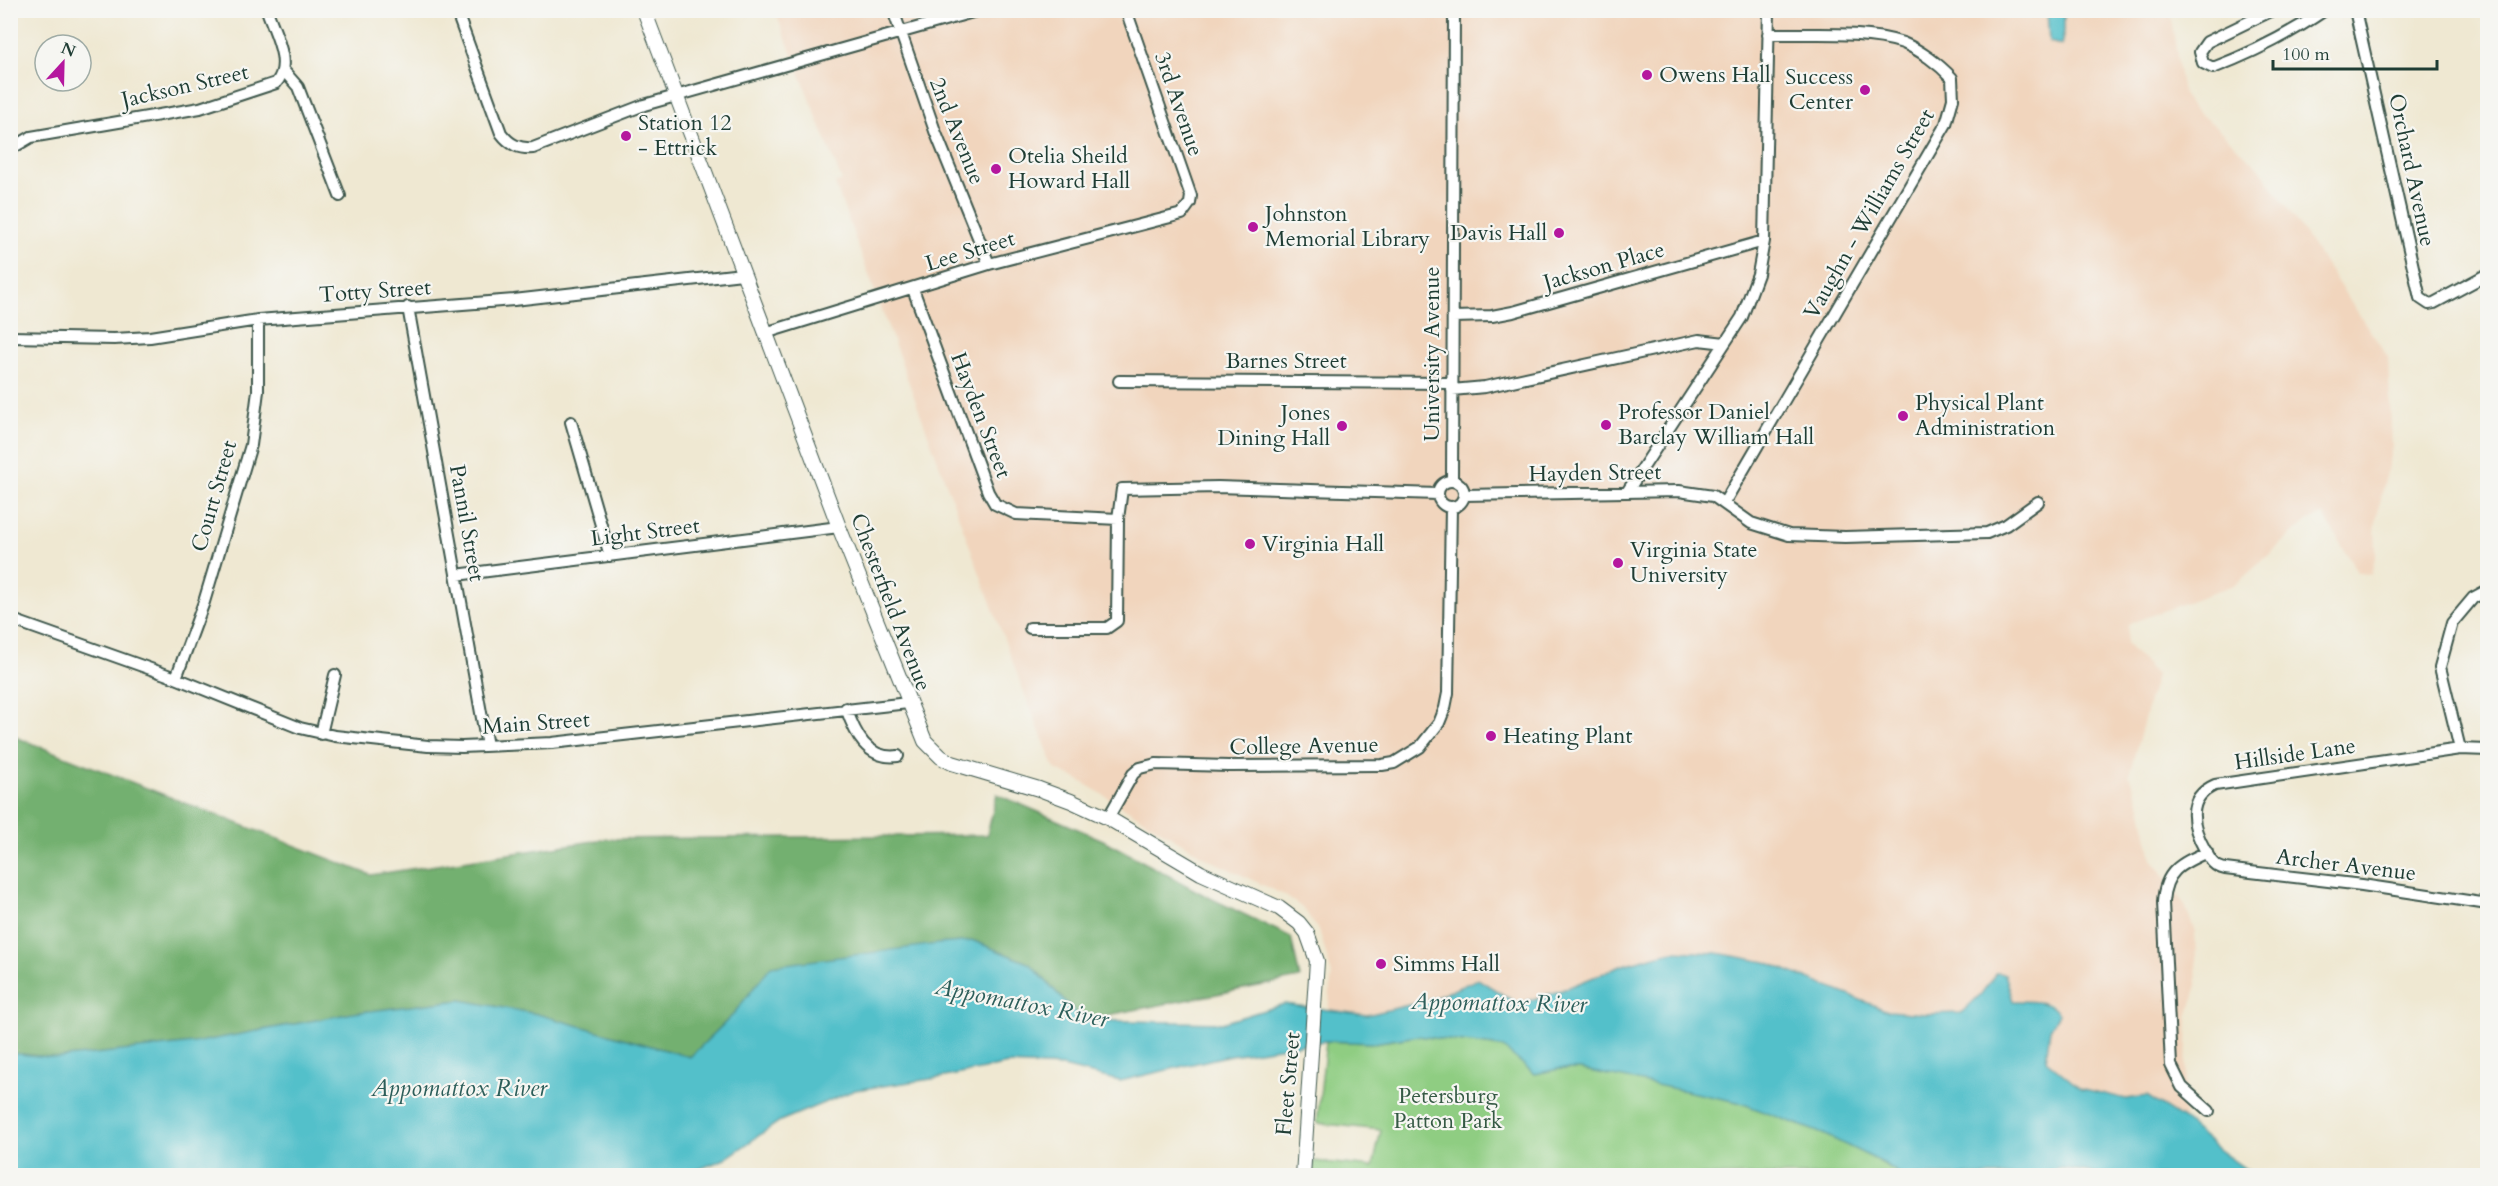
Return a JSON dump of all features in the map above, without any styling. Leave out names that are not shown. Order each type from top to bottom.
[{"type":"main road","name":"Chesterfield Avenue","points":[[644,10],[839,527],[925,741],[941,757],[952,763],[1039,789],[1108,819],[1201,873],[1289,914],[1307,933],[1313,945],[1317,961],[1317,997]]},
{"type":"main road","name":"Fleet Street","points":[[1303,1176],[1317,997]]},
{"type":"street","points":[[267,10],[284,63],[284,71],[298,87],[340,196]]},
{"type":"street","points":[[456,10],[501,133],[518,147],[533,148],[626,111],[980,10]]},
{"type":"street","name":"2nd Avenue","points":[[892,10],[935,131],[989,264]]},
{"type":"street","name":"3rd Avenue","points":[[1126,10],[1191,196],[1186,209]]},
{"type":"street","name":"University Avenue","points":[[1452,481],[1454,10]]},
{"type":"street","points":[[1627,492],[1742,317],[1752,296],[1764,241],[1769,10]]},
{"type":"street","points":[[2273,10],[2207,42],[2200,52],[2203,63],[2213,68],[2227,62],[2295,30],[2325,10]]},
{"type":"street","name":"Orchard Avenue","points":[[2355,10],[2420,298],[2424,302],[2434,303],[2487,274]]},
{"type":"street","name":"Vaughn - Williams Street","points":[[1724,503],[1946,124],[1953,99],[1952,78],[1940,66],[1904,43],[1877,37],[1768,34]]},
{"type":"street","name":"Jackson Street","points":[[10,152],[31,137],[200,108],[268,87],[276,83],[284,71]]},
{"type":"street","name":"Lee Street","points":[[765,333],[989,264],[1182,214],[1186,209]]},
{"type":"street","name":"Jackson Place","points":[[1453,317],[1481,317],[1513,312],[1764,241]]},
{"type":"street","name":"Totty Street","points":[[10,337],[138,338],[258,320],[514,300],[742,274]]},
{"type":"street","name":"Hayden Street","points":[[913,289],[988,492],[995,504],[1016,514],[1118,519]]},
{"type":"street","name":"Pannil Street","points":[[408,307],[487,746]]},
{"type":"street","name":"Court Street","points":[[176,678],[204,602],[250,445],[258,391],[258,320]]},
{"type":"street","name":"Barnes Street","points":[[1119,381],[1485,387],[1699,340],[1725,343]]},
{"type":"street","points":[[571,422],[610,556]]},
{"type":"street","points":[[1452,481],[1461,486],[1464,495],[1458,505],[1451,507],[1442,503],[1438,494],[1443,483],[1452,481]]},
{"type":"street","points":[[1030,628],[1107,628],[1117,621],[1118,519],[1122,489],[1218,487],[1438,494]]},
{"type":"street","name":"Hayden Street","points":[[1464,495],[1701,492],[1713,496],[1751,523],[1772,531],[1796,536],[1850,537],[1987,533],[2006,525],[2038,502]]},
{"type":"street","name":"College Avenue","points":[[1108,819],[1133,774],[1140,768],[1156,764],[1376,766],[1394,763],[1420,747],[1439,723],[1448,693],[1451,507]]},
{"type":"street","name":"Light Street","points":[[456,575],[839,527]]},
{"type":"street","points":[[2460,749],[2439,667],[2452,623],[2473,598],[2487,590]]},
{"type":"street","name":"Main Street","points":[[10,619],[176,678],[235,700],[276,719],[321,734],[428,746],[552,743],[846,708],[908,703]]},
{"type":"street","points":[[321,734],[335,675]]},
{"type":"street","points":[[846,708],[854,731],[872,752],[881,756],[898,756]]},
{"type":"street","name":"Hillside Lane","points":[[2206,852],[2195,830],[2194,808],[2202,793],[2215,785],[2460,749],[2487,750]]},
{"type":"street","points":[[2206,852],[2178,867],[2171,874],[2164,889],[2163,903],[2171,1065],[2182,1087],[2209,1111]]},
{"type":"street","name":"Archer Avenue","points":[[2206,852],[2211,862],[2225,869],[2362,885],[2487,904]]},
{"type":"shaded area","name":"Virginia State University","points":[[775,11],[2170,11],[2183,94],[2192,108],[2213,124],[2262,171],[2388,357],[2392,447],[2375,526],[2376,553],[2371,575],[2357,572],[2324,515],[2308,520],[2236,584],[2128,624],[2126,644],[2156,675],[2129,775],[2141,806],[2152,859],[2185,905],[2195,933],[2197,985],[2188,1018],[2184,1120],[2147,1096],[2126,1099],[2080,1088],[2046,1060],[2050,1029],[2059,1014],[2050,1003],[2013,1002],[2005,974],[1996,973],[1981,994],[1961,1013],[1925,1014],[1888,1011],[1766,962],[1674,951],[1626,964],[1562,990],[1518,1004],[1478,979],[1430,1000],[1367,1015],[1328,1010],[1332,974],[1320,933],[1304,909],[1284,895],[1210,860],[1077,779],[1055,769],[1028,703],[835,184],[842,181]]},
{"type":"green space","points":[[10,735],[371,875],[607,839],[987,835],[997,794],[1103,840],[1206,896],[1291,937],[1300,978],[1082,1020],[1030,964],[974,941],[937,944],[731,1017],[690,1057],[537,1014],[461,1000],[353,1013],[194,1043],[58,1058],[11,1053]]},
{"type":"green space","name":"Petersburg Patton Park","points":[[1418,1036],[1503,1047],[1535,1074],[1558,1069],[1580,1069],[1738,1102],[1823,1133],[1902,1175],[1620,1176],[1606,1173],[1605,1176],[1312,1176],[1314,1161],[1373,1167],[1381,1130],[1317,1123],[1326,1041],[1373,1043]]},
{"type":"water","points":[[2047,11],[2064,11],[2064,32],[2061,45],[2049,42]]},
{"type":"water","name":"Appomattox River","points":[[974,941],[1030,964],[1082,1020],[1222,1023],[1284,1004],[1367,1015],[1430,1000],[1478,979],[1518,1004],[1562,990],[1626,964],[1674,951],[1717,953],[1766,962],[1888,1011],[1925,1014],[1961,1013],[1981,994],[1996,973],[2005,974],[2013,1001],[2045,1004],[2059,1014],[2050,1029],[2046,1060],[2080,1088],[2126,1099],[2147,1096],[2184,1120],[2219,1150],[2254,1175],[2099,1176],[2090,1172],[2061,1168],[2035,1176],[1902,1175],[1883,1163],[1823,1134],[1738,1102],[1580,1069],[1558,1069],[1535,1074],[1502,1047],[1418,1036],[1373,1043],[1326,1041],[1231,1055],[1120,1081],[1063,1067],[1008,1064],[945,1077],[855,1090],[780,1121],[725,1159],[684,1175],[11,1175],[10,1053],[58,1058],[194,1043],[353,1013],[461,1000],[537,1014],[690,1057],[731,1017],[771,966]]},
{"type":"place","name":"Owens Hall","points":[[1647,75]]},
{"type":"place","name":"Success Center","points":[[1865,90]]},
{"type":"place","name":"Station 12 - Ettrick","points":[[626,136]]},
{"type":"place","name":"Otelia Sheild Howard Hall","points":[[996,169]]},
{"type":"place","name":"Johnston Memorial Library","points":[[1253,227]]},
{"type":"place","name":"Davis Hall","points":[[1559,233]]},
{"type":"place","name":"Physical Plant Administration","points":[[1903,416]]},
{"type":"place","name":"Professor Daniel Barclay William Hall","points":[[1606,425]]},
{"type":"place","name":"Jones Dining Hall","points":[[1342,426]]},
{"type":"place","name":"Virginia Hall","points":[[1250,544]]},
{"type":"place","name":"Virginia State University","points":[[1618,563]]},
{"type":"place","name":"Heating Plant","points":[[1491,736]]},
{"type":"place","name":"Simms Hall","points":[[1381,964]]}]
